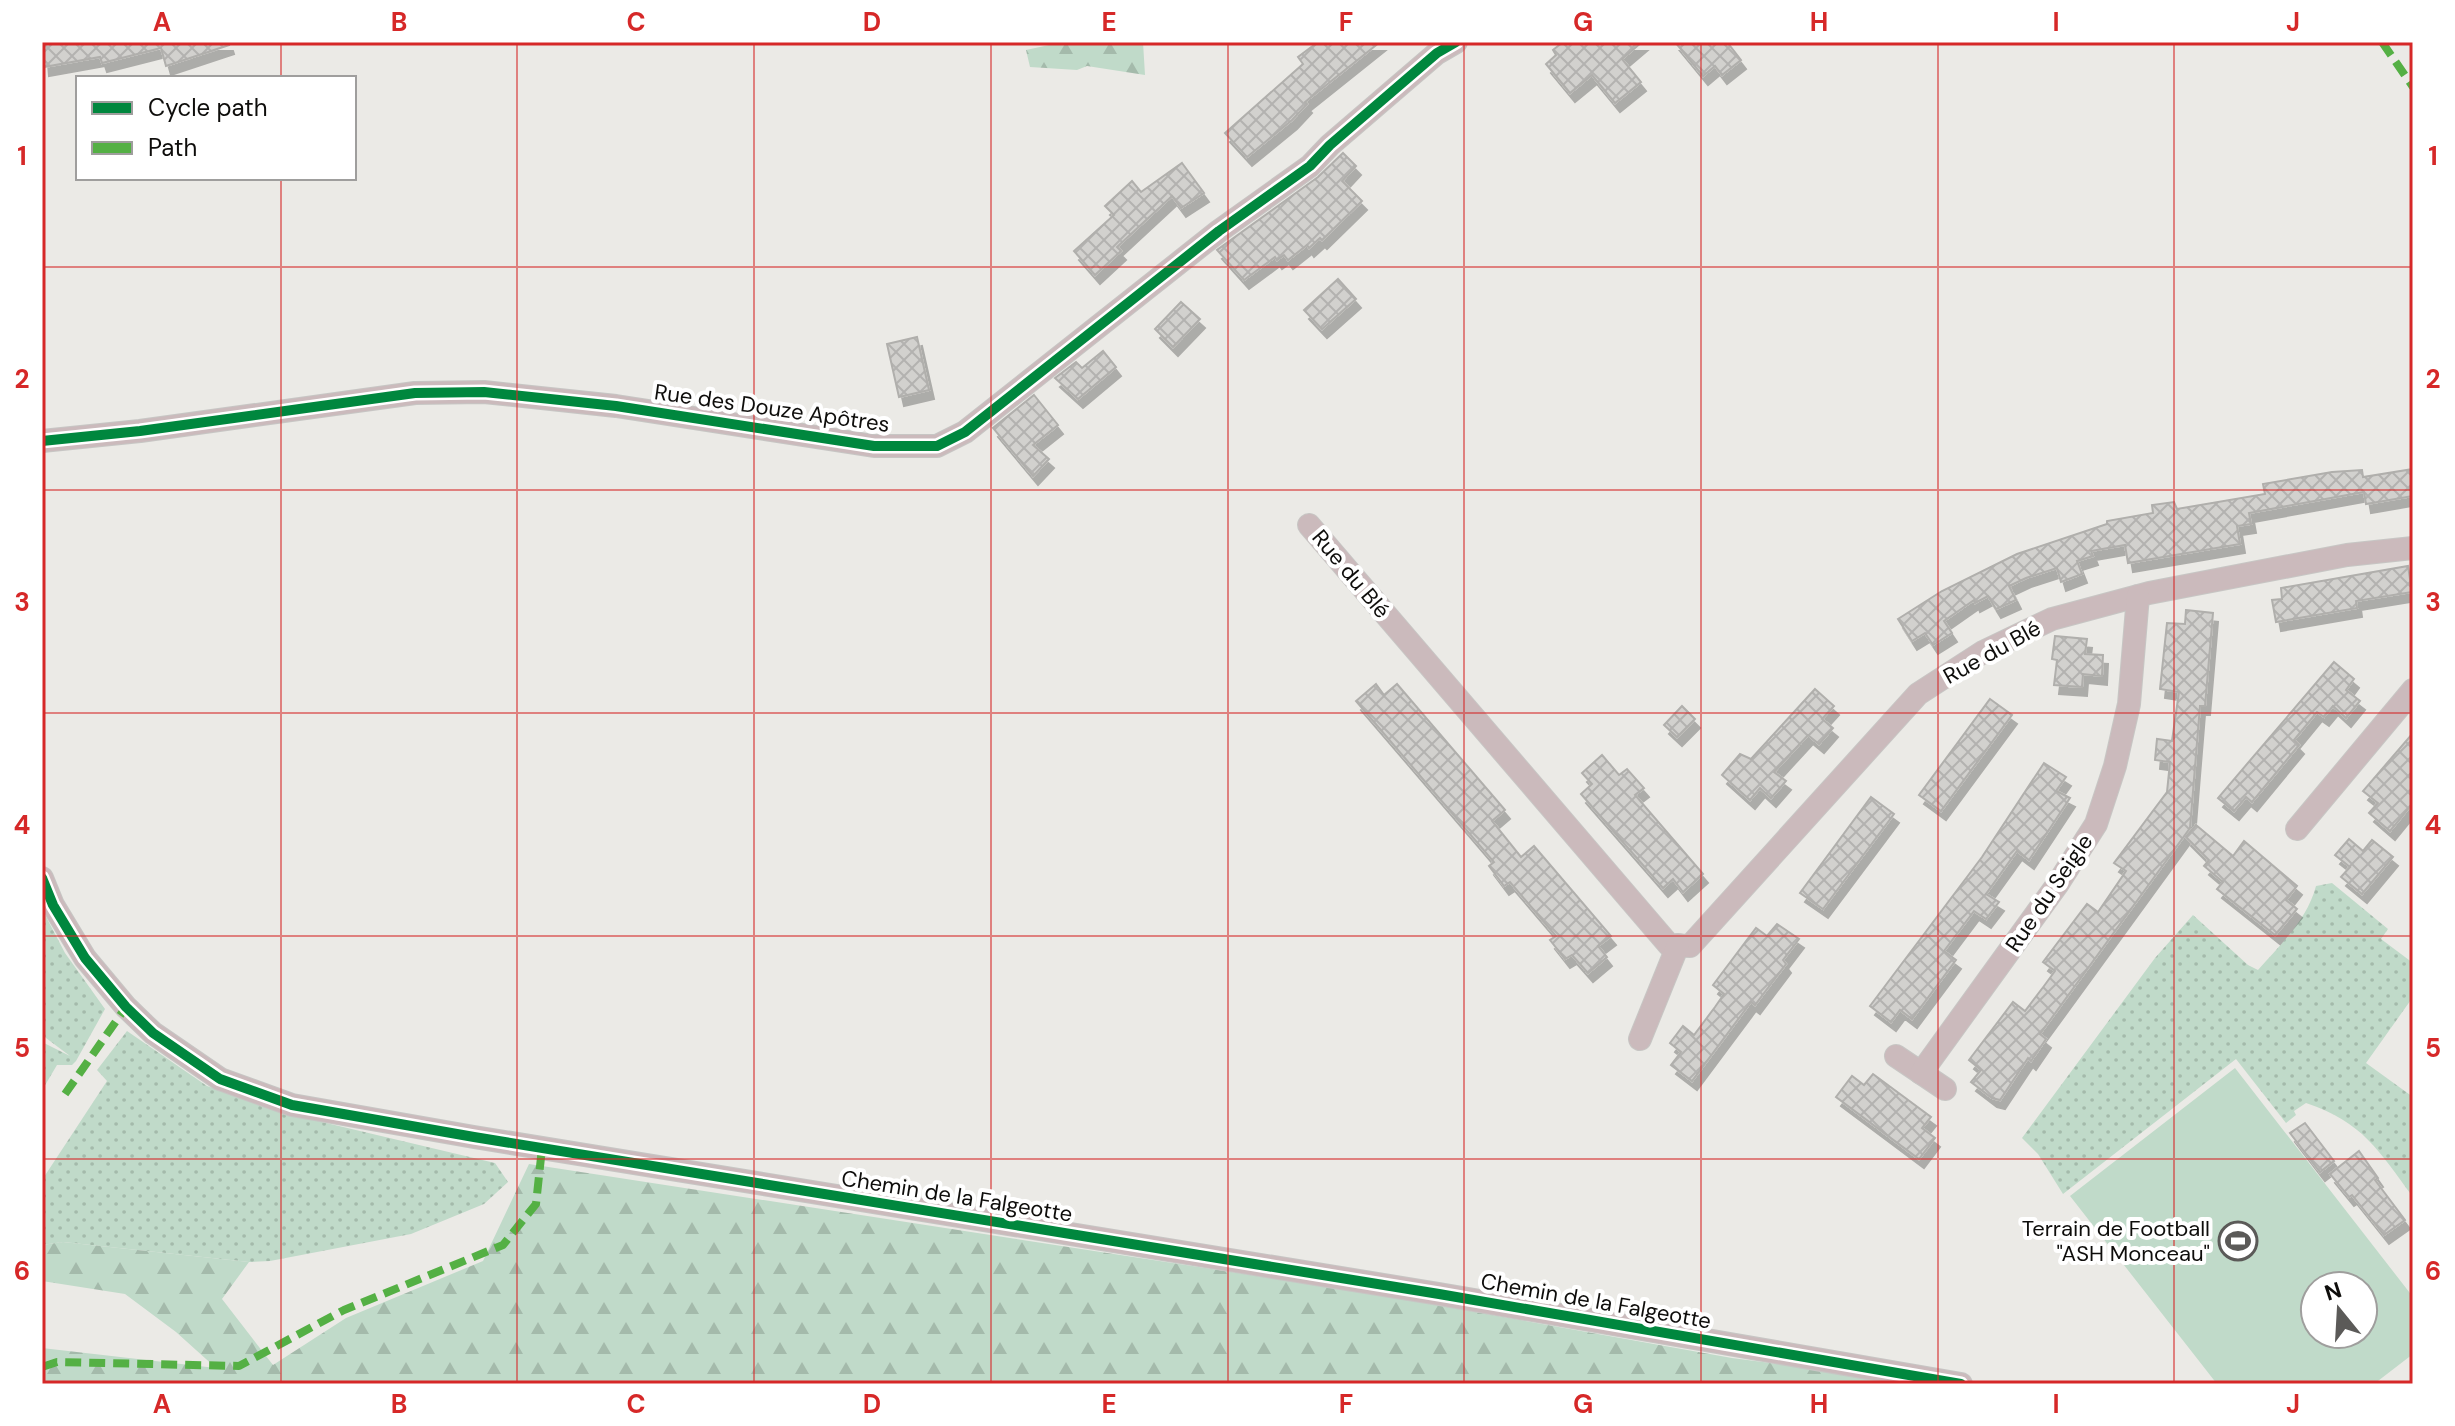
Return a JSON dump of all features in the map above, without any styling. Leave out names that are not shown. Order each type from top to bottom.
[{"type":"street","name":"Rue des Douze Apôtres","points":[[42,441],[140,431],[415,393],[484,392],[616,406],[874,446],[937,446],[965,432],[1219,231],[1310,166],[1437,53],[1456,42]]},
{"type":"street","name":"Rue du Blé","points":[[1309,525],[1669,945],[1690,946],[1918,694],[1983,652],[2052,619],[2138,596],[2318,560],[2413,548]]},
{"type":"street","name":"Rue du Seigle","points":[[1921,1073],[2057,885],[2096,824],[2115,766],[2129,704],[2138,596]]},
{"type":"street","points":[[2297,829],[2413,690]]},
{"type":"street","name":"Chemin de la Falgeotte","points":[[42,878],[53,905],[85,958],[126,1007],[153,1033],[220,1079],[292,1105],[1439,1294],[1961,1384]]},
{"type":"street","points":[[1640,1039],[1678,945]]},
{"type":"street","points":[[1896,1056],[1945,1089]]},
{"type":"green space","points":[[1052,42],[1143,42],[1145,75],[1087,66],[1077,70],[1030,67],[1026,50]]},
{"type":"green space","points":[[2332,883],[2388,929],[2381,939],[2413,963],[2413,997],[2366,1063],[2413,1097],[2413,1197],[2368,1140],[2342,1120],[2306,1103],[2294,1111],[2296,1115],[2286,1123],[2236,1059],[2063,1194],[2038,1154],[2022,1138],[2155,958],[2193,915],[2248,965],[2258,970],[2300,921],[2316,886]]},
{"type":"green space","points":[[42,909],[65,953],[105,1009],[76,1061],[72,1065],[57,1065],[44,1087],[42,1042],[70,1056],[42,1035]]},
{"type":"green space","points":[[127,1031],[207,1086],[301,1117],[495,1163],[508,1182],[484,1204],[411,1234],[270,1261],[249,1262],[63,1242],[42,1245],[42,1180],[107,1081],[97,1070]]},
{"type":"green space","name":"Terrain de Football \"ASH Monceau\"","points":[[2235,1068],[2413,1297],[2413,1354],[2374,1384],[2217,1384],[2070,1196]]},
{"type":"green space","points":[[529,1164],[1381,1295],[1732,1358],[1912,1384],[42,1384],[42,1348],[216,1368],[176,1332],[125,1294],[42,1281],[42,1245],[63,1242],[249,1262],[222,1299],[273,1365],[346,1318],[483,1261]]},
{"type":"building","points":[[42,42],[228,42],[229,45],[166,66],[161,48],[102,63],[100,57],[44,67]]},
{"type":"building","points":[[1318,42],[1380,42],[1305,102],[1307,104],[1292,120],[1247,157],[1225,133],[1303,64],[1298,57]]},
{"type":"building","points":[[1563,42],[1642,42],[1622,59],[1641,82],[1615,103],[1592,75],[1570,93],[1546,64],[1556,55],[1553,50]]},
{"type":"building","points":[[1675,42],[1727,42],[1741,60],[1722,75],[1715,66],[1703,76]]},
{"type":"building","points":[[1343,153],[1356,166],[1342,181],[1362,201],[1322,240],[1320,238],[1309,248],[1307,245],[1288,260],[1284,255],[1277,260],[1275,257],[1244,280],[1217,250],[1318,177]]},
{"type":"building","points":[[1182,163],[1204,193],[1181,208],[1172,196],[1117,247],[1121,251],[1095,275],[1074,251],[1114,215],[1105,206],[1132,181],[1141,192]]},
{"type":"building","points":[[1338,279],[1356,299],[1322,329],[1304,310]]},
{"type":"building","points":[[1181,302],[1200,319],[1173,347],[1155,329]]},
{"type":"building","points":[[917,337],[929,390],[899,397],[887,344]]},
{"type":"building","points":[[1103,351],[1116,367],[1078,399],[1055,378],[1076,362],[1082,368]]},
{"type":"building","points":[[1034,395],[1058,425],[1033,445],[1049,459],[1033,476],[993,428]]},
{"type":"building","points":[[2413,469],[2413,496],[2366,504],[2364,492],[2249,513],[2251,524],[2237,526],[2240,544],[2128,563],[2125,545],[2091,551],[2093,556],[2077,561],[2082,574],[2061,582],[2057,568],[2026,578],[2009,586],[2016,600],[1996,609],[1988,596],[1975,603],[1974,600],[1944,621],[1952,633],[1933,645],[1925,633],[1912,641],[1898,619],[1942,591],[2017,554],[2107,524],[2107,521],[2153,513],[2152,505],[2174,502],[2177,509],[2265,494],[2263,484],[2332,472],[2362,470],[2363,477]]},
{"type":"building","points":[[2408,566],[2412,592],[2356,601],[2357,608],[2276,622],[2272,600],[2282,599],[2281,588]]},
{"type":"building","points":[[2186,610],[2213,613],[2205,706],[2200,706],[2190,828],[2040,1034],[2046,1039],[2031,1061],[2028,1058],[2000,1100],[1992,1098],[1971,1082],[1981,1070],[1969,1060],[2013,1002],[2025,1011],[2044,986],[2055,971],[2043,962],[2087,904],[2098,912],[2126,871],[2114,863],[2167,792],[2170,762],[2155,760],[2157,739],[2172,741],[2179,692],[2160,689],[2167,623],[2185,624]]},
{"type":"building","points":[[2055,636],[2087,639],[2085,654],[2103,655],[2102,676],[2083,674],[2082,687],[2054,685],[2057,660],[2052,659]]},
{"type":"building","points":[[2334,662],[2354,679],[2346,690],[2360,701],[2346,718],[2333,706],[2324,717],[2317,712],[2294,740],[2299,745],[2252,802],[2246,797],[2234,811],[2218,798]]},
{"type":"building","points":[[1376,684],[1384,695],[1397,684],[1505,810],[1492,821],[1521,857],[1534,846],[1611,936],[1598,946],[1607,957],[1588,973],[1572,955],[1565,959],[1550,940],[1556,936],[1510,882],[1504,886],[1489,866],[1494,862],[1356,701]]},
{"type":"building","points":[[1815,689],[1834,706],[1822,719],[1833,728],[1819,744],[1808,735],[1774,772],[1786,781],[1771,798],[1760,788],[1750,800],[1722,775],[1740,754],[1751,759]]},
{"type":"building","points":[[1990,699],[2012,715],[1941,811],[1919,795]]},
{"type":"building","points":[[1682,706],[1695,719],[1677,737],[1664,725]]},
{"type":"building","points":[[2413,733],[2413,803],[2390,831],[2369,813],[2378,803],[2363,791]]},
{"type":"building","points":[[1602,755],[1619,775],[1627,769],[1644,788],[1635,795],[1703,874],[1683,892],[1673,879],[1663,888],[1581,794],[1592,784],[1582,773]]},
{"type":"building","points":[[2044,763],[2066,777],[2056,791],[2070,798],[2029,860],[2017,851],[1986,894],[1999,902],[1986,919],[1974,911],[1944,951],[1956,960],[1912,1019],[1900,1010],[1891,1022],[1870,1006],[1982,857]]},
{"type":"building","points":[[1871,797],[1894,814],[1823,909],[1800,893]]},
{"type":"building","points":[[2196,825],[2233,856],[2244,841],[2297,886],[2286,900],[2297,909],[2275,935],[2217,889],[2223,882],[2204,866],[2209,860],[2186,837]]},
{"type":"building","points":[[2349,839],[2363,851],[2372,840],[2393,857],[2362,894],[2341,877],[2350,867],[2335,855]]},
{"type":"building","points":[[1777,924],[1799,939],[1783,960],[1786,964],[1755,1005],[1751,1002],[1692,1081],[1671,1065],[1681,1052],[1670,1043],[1683,1026],[1694,1035],[1715,1007],[1724,994],[1713,985],[1756,928],[1767,936]]},
{"type":"building","points":[[1873,1074],[1931,1117],[1922,1128],[1935,1138],[1919,1159],[1836,1097],[1852,1076],[1864,1085]]},
{"type":"building","points":[[2305,1123],[2334,1161],[2320,1172],[2290,1133]]},
{"type":"building","points":[[2359,1151],[2378,1178],[2375,1180],[2405,1220],[2384,1235],[2352,1195],[2349,1197],[2330,1174]]},
{"type":"marked path","points":[[2382,42],[2413,87]]},
{"type":"marked path","points":[[65,1094],[126,1007]]},
{"type":"marked path","points":[[42,1367],[57,1362],[239,1366],[344,1310],[503,1245],[536,1204],[542,1148]]},
{"type":"cycle path","points":[[42,441],[140,431],[415,393],[484,392],[616,406],[874,446],[937,446],[965,432],[1219,231],[1310,166],[1437,53],[1456,42]]},
{"type":"cycle path","points":[[42,878],[53,905],[85,958],[126,1007],[153,1033],[220,1079],[292,1105],[1439,1294],[1961,1384]]},
{"type":"place","name":"Terrain de Football \"ASH Monceau\"","points":[[2238,1241]]}]
